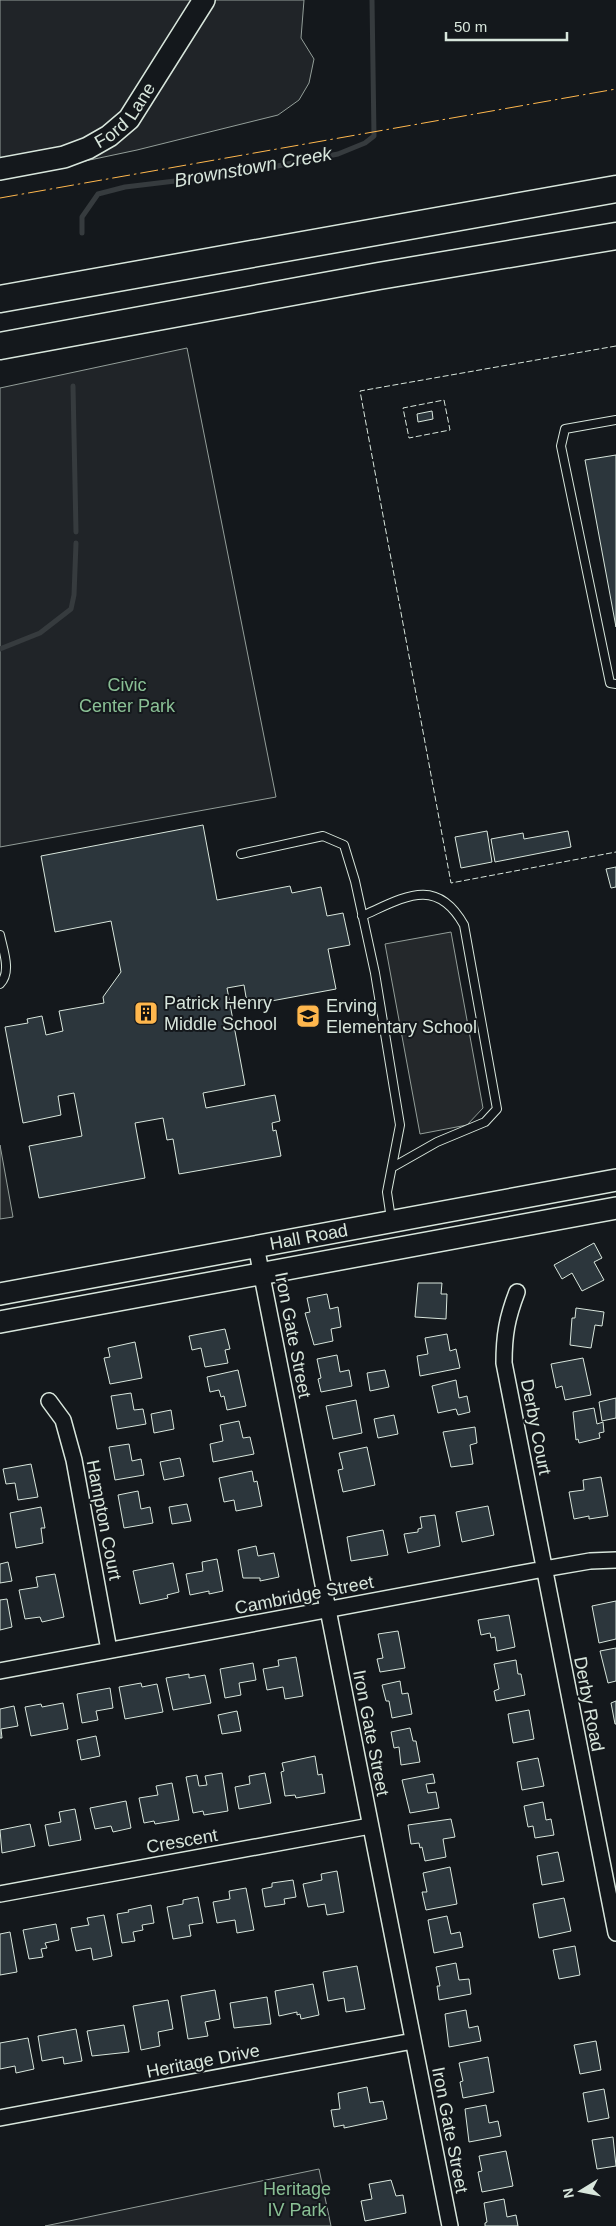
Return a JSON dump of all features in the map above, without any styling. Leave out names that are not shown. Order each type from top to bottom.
[{"type":"highway","points":[[0,299],[616,190]]},
{"type":"highway","points":[[0,346],[379,276],[616,236]]},
{"type":"street","name":"Ford Lane","points":[[0,168],[64,157],[88,148],[109,136],[129,118],[204,0]]},
{"type":"street","name":"Hall Road","points":[[0,1294],[616,1180]]},
{"type":"street","name":"Hall Road","points":[[0,1322],[616,1208]]},
{"type":"street","points":[[392,1221],[397,1248]]},
{"type":"street","name":"Iron Gate Street","points":[[256,1246],[450,2226]]},
{"type":"street","name":"Derby Court","points":[[517,1292],[509,1311],[504,1334],[504,1363],[544,1569]]},
{"type":"street","name":"Hampton Court","points":[[49,1401],[63,1420],[74,1460],[109,1650]]},
{"type":"street","name":"Cambridge Street","points":[[0,1670],[544,1569],[590,1561],[616,1560]]},
{"type":"street","name":"Derby Road","points":[[544,1569],[616,1933]]},
{"type":"street","name":"Crescent","points":[[0,1894],[370,1826]]},
{"type":"street","name":"Heritage Drive","points":[[0,2118],[413,2041]]},
{"type":"lane","points":[[616,420],[565,429],[561,446],[610,683],[616,684]]},
{"type":"lane","points":[[241,854],[324,836],[344,845],[375,973],[400,1125],[387,1192],[392,1221]]},
{"type":"lane","points":[[362,916],[408,895],[429,894],[455,909],[464,925],[497,1109],[485,1122],[437,1142],[393,1168]]},
{"type":"lane","points":[[0,935],[7,970],[5,979],[0,984]]},
{"type":"green space","points":[[0,0],[304,0],[301,38],[314,59],[309,83],[299,100],[278,115],[137,150],[0,179]]},
{"type":"green space","name":"Civic Center Park","points":[[187,348],[276,797],[0,847],[0,388]]},
{"type":"green space","name":"Heritage IV Park","points":[[319,2169],[331,2226],[45,2226]]},
{"type":"shaded area","points":[[451,932],[483,1108],[467,1125],[420,1134],[385,944]]},
{"type":"shaded area","points":[[0,1145],[13,1217],[0,1219]]},
{"type":"building","points":[[432,411],[433,419],[418,422],[417,414]]},
{"type":"building","points":[[616,455],[616,627],[585,460]]},
{"type":"building","name":"Patrick Henry Middle School","points":[[203,825],[217,900],[290,886],[292,893],[321,887],[327,916],[343,913],[350,945],[328,949],[336,989],[255,1004],[246,997],[244,985],[227,988],[245,1085],[203,1093],[206,1108],[275,1095],[280,1121],[272,1123],[273,1131],[276,1130],[281,1156],[179,1174],[173,1139],[167,1140],[163,1118],[135,1123],[145,1178],[39,1198],[29,1146],[82,1136],[74,1093],[58,1096],[61,1115],[23,1123],[5,1027],[28,1023],[27,1019],[42,1016],[46,1035],[63,1031],[59,1011],[104,1003],[103,997],[121,972],[111,921],[55,932],[41,856]]},
{"type":"building","points":[[487,831],[492,862],[461,868],[455,837]]},
{"type":"building","points":[[568,831],[571,847],[495,862],[491,839],[523,833],[524,839]]},
{"type":"building","points":[[616,867],[616,887],[611,888],[606,869]]},
{"type":"building","points":[[594,1243],[602,1258],[594,1262],[604,1280],[582,1291],[572,1273],[562,1279],[554,1265]]},
{"type":"building","points":[[418,1283],[442,1283],[441,1294],[447,1294],[446,1319],[415,1317]]},
{"type":"building","points":[[327,1294],[330,1309],[338,1307],[341,1327],[331,1329],[333,1341],[314,1345],[305,1313],[310,1312],[307,1298]]},
{"type":"building","points":[[576,1308],[604,1312],[602,1326],[595,1325],[591,1348],[570,1345],[572,1318],[575,1318]]},
{"type":"building","points":[[225,1329],[230,1349],[225,1350],[228,1363],[205,1367],[201,1348],[192,1350],[189,1336]]},
{"type":"building","points":[[447,1334],[450,1351],[456,1349],[460,1368],[420,1376],[417,1356],[428,1354],[425,1338]]},
{"type":"building","points":[[135,1342],[142,1378],[110,1384],[104,1358],[110,1357],[108,1348]]},
{"type":"building","points":[[337,1355],[340,1372],[349,1370],[352,1386],[321,1392],[318,1379],[321,1378],[317,1359]]},
{"type":"building","points":[[583,1358],[591,1395],[565,1400],[562,1386],[556,1388],[551,1364]]},
{"type":"building","points":[[238,1370],[246,1406],[227,1410],[224,1396],[221,1397],[219,1390],[210,1392],[207,1377]]},
{"type":"building","points":[[385,1370],[389,1387],[370,1391],[367,1373]]},
{"type":"building","points":[[456,1380],[459,1398],[467,1396],[470,1412],[458,1415],[456,1409],[438,1413],[432,1386]]},
{"type":"building","points":[[131,1393],[134,1410],[143,1409],[146,1424],[117,1429],[111,1396]]},
{"type":"building","points":[[616,1398],[616,1418],[602,1421],[599,1402]]},
{"type":"building","points":[[356,1400],[362,1433],[333,1439],[326,1406]]},
{"type":"building","points":[[594,1408],[597,1424],[603,1422],[604,1432],[599,1433],[600,1438],[579,1443],[578,1439],[576,1440],[573,1412]]},
{"type":"building","points":[[171,1410],[174,1429],[154,1433],[151,1414]]},
{"type":"building","points":[[394,1415],[398,1434],[378,1438],[374,1419]]},
{"type":"building","points":[[239,1421],[243,1438],[250,1437],[254,1454],[213,1462],[210,1444],[223,1441],[220,1425]]},
{"type":"building","points":[[475,1427],[477,1443],[470,1445],[473,1464],[451,1467],[443,1432]]},
{"type":"building","points":[[129,1444],[132,1461],[141,1459],[144,1475],[115,1480],[109,1447]]},
{"type":"building","points":[[367,1447],[375,1485],[343,1492],[338,1470],[343,1469],[339,1453]]},
{"type":"building","points":[[180,1458],[184,1476],[164,1480],[160,1462]]},
{"type":"building","points":[[31,1464],[38,1497],[18,1500],[15,1483],[6,1484],[3,1469]]},
{"type":"building","points":[[252,1471],[254,1482],[257,1481],[262,1506],[236,1511],[234,1500],[224,1502],[219,1478]]},
{"type":"building","points":[[601,1477],[608,1516],[589,1519],[589,1516],[574,1519],[569,1492],[584,1490],[583,1480]]},
{"type":"building","points":[[138,1491],[141,1509],[150,1507],[153,1523],[124,1528],[118,1495]]},
{"type":"building","points":[[187,1504],[191,1521],[172,1524],[169,1507]]},
{"type":"building","points":[[488,1506],[494,1535],[462,1542],[456,1512]]},
{"type":"building","points":[[41,1507],[45,1528],[41,1528],[43,1543],[16,1548],[10,1513]]},
{"type":"building","points":[[435,1515],[440,1546],[408,1553],[404,1534],[418,1532],[418,1529],[422,1528],[420,1517]]},
{"type":"building","points":[[383,1530],[388,1555],[351,1561],[347,1537]]},
{"type":"building","points":[[256,1546],[258,1556],[274,1553],[279,1577],[260,1581],[260,1578],[243,1578],[238,1550]]},
{"type":"building","points":[[217,1559],[223,1591],[209,1594],[209,1591],[190,1595],[186,1574],[203,1571],[202,1562]]},
{"type":"building","points":[[8,1562],[12,1581],[0,1583],[0,1564]]},
{"type":"building","points":[[173,1563],[179,1592],[167,1595],[168,1598],[140,1604],[133,1571]]},
{"type":"building","points":[[55,1574],[64,1617],[42,1622],[40,1617],[25,1619],[19,1590],[38,1587],[36,1577]]},
{"type":"building","points":[[7,1599],[12,1627],[0,1630],[0,1600]]},
{"type":"building","points":[[616,1601],[616,1639],[599,1643],[592,1606]]},
{"type":"building","points":[[509,1615],[515,1647],[497,1651],[495,1637],[491,1638],[490,1633],[481,1635],[478,1620]]},
{"type":"building","points":[[398,1631],[405,1668],[380,1672],[377,1659],[383,1658],[378,1634]]},
{"type":"building","points":[[616,1648],[616,1681],[608,1683],[600,1651]]},
{"type":"building","points":[[296,1657],[303,1696],[285,1699],[283,1687],[267,1690],[263,1669],[279,1666],[278,1660]]},
{"type":"building","points":[[516,1660],[518,1674],[521,1674],[525,1695],[496,1701],[494,1691],[499,1689],[494,1664]]},
{"type":"building","points":[[253,1663],[256,1680],[239,1683],[241,1695],[225,1698],[220,1669]]},
{"type":"building","points":[[189,1674],[189,1678],[205,1675],[211,1703],[173,1710],[166,1678]]},
{"type":"building","points":[[400,1681],[402,1694],[408,1693],[412,1714],[392,1718],[389,1701],[386,1701],[382,1685]]},
{"type":"building","points":[[141,1683],[142,1687],[157,1684],[163,1712],[125,1719],[119,1687]]},
{"type":"building","points":[[110,1688],[113,1708],[96,1711],[98,1720],[82,1723],[77,1694]]},
{"type":"building","points":[[616,1701],[616,1724],[615,1724],[611,1703]]},
{"type":"building","points":[[63,1703],[68,1729],[31,1736],[25,1707],[41,1704],[42,1707]]},
{"type":"building","points":[[14,1706],[18,1726],[1,1729],[2,1738],[0,1738],[0,1709]]},
{"type":"building","points":[[529,1710],[534,1739],[513,1743],[508,1714]]},
{"type":"building","points":[[237,1711],[241,1731],[222,1734],[218,1715]]},
{"type":"building","points":[[410,1728],[413,1741],[416,1741],[420,1762],[401,1765],[399,1747],[394,1748],[391,1732]]},
{"type":"building","points":[[96,1736],[100,1756],[81,1760],[77,1740]]},
{"type":"building","points":[[315,1756],[318,1775],[322,1774],[325,1793],[296,1798],[295,1795],[285,1796],[281,1772],[284,1771],[282,1763]]},
{"type":"building","points":[[538,1758],[544,1786],[522,1790],[517,1762]]},
{"type":"building","points":[[222,1773],[228,1811],[204,1815],[203,1811],[193,1813],[186,1777],[197,1775],[199,1786],[207,1785],[205,1776]]},
{"type":"building","points":[[265,1773],[271,1803],[239,1809],[235,1787],[250,1784],[249,1776]]},
{"type":"building","points":[[433,1774],[435,1783],[426,1784],[428,1793],[436,1792],[439,1808],[410,1813],[402,1780]]},
{"type":"building","points":[[172,1783],[179,1820],[155,1824],[154,1821],[144,1823],[139,1798],[158,1795],[156,1786]]},
{"type":"building","points":[[126,1801],[131,1828],[113,1832],[111,1826],[95,1829],[90,1808]]},
{"type":"building","points":[[543,1802],[546,1820],[551,1819],[554,1835],[535,1838],[533,1826],[528,1827],[524,1806]]},
{"type":"building","points":[[75,1809],[81,1840],[49,1846],[45,1825],[61,1822],[59,1812]]},
{"type":"building","points":[[451,1819],[455,1837],[443,1839],[446,1857],[425,1861],[422,1847],[420,1848],[419,1843],[411,1844],[408,1825]]},
{"type":"building","points":[[30,1824],[35,1846],[2,1853],[0,1830]]},
{"type":"building","points":[[558,1852],[564,1881],[542,1885],[537,1856]]},
{"type":"building","points":[[450,1867],[457,1904],[426,1910],[422,1892],[427,1892],[423,1873]]},
{"type":"building","points":[[337,1871],[344,1912],[327,1915],[325,1904],[308,1907],[303,1884],[322,1880],[321,1874]]},
{"type":"building","points":[[293,1880],[296,1897],[284,1899],[285,1904],[265,1907],[262,1889],[272,1887],[272,1883]]},
{"type":"building","points":[[246,1888],[254,1930],[237,1933],[235,1920],[217,1923],[213,1902],[230,1899],[229,1891]]},
{"type":"building","points":[[198,1897],[203,1923],[189,1925],[191,1936],[173,1939],[167,1907],[183,1904],[183,1900]]},
{"type":"building","points":[[564,1898],[571,1931],[539,1938],[533,1904]]},
{"type":"building","points":[[151,1905],[154,1923],[142,1925],[143,1930],[133,1932],[135,1941],[122,1943],[117,1914]]},
{"type":"building","points":[[104,1915],[112,1956],[93,1960],[91,1948],[76,1951],[71,1928],[89,1925],[87,1918]]},
{"type":"building","points":[[447,1916],[451,1934],[460,1932],[463,1947],[434,1953],[428,1920]]},
{"type":"building","points":[[56,1924],[59,1940],[45,1943],[47,1948],[41,1949],[43,1957],[29,1959],[23,1930]]},
{"type":"building","points":[[10,1932],[17,1972],[0,1975],[0,1934]]},
{"type":"building","points":[[575,1946],[580,1975],[559,1979],[553,1950]]},
{"type":"building","points":[[456,1963],[459,1980],[469,1979],[471,1994],[439,2000],[437,1986],[440,1986],[436,1967]]},
{"type":"building","points":[[357,1966],[365,2009],[346,2012],[344,1998],[328,2001],[323,1972]]},
{"type":"building","points":[[313,1984],[319,2015],[301,2019],[300,2014],[297,2015],[297,2012],[279,2016],[275,1991]]},
{"type":"building","points":[[215,1990],[220,2019],[205,2022],[208,2036],[188,2039],[181,1996]]},
{"type":"building","points":[[267,1997],[271,2024],[234,2028],[230,2003]]},
{"type":"building","points":[[168,2000],[173,2029],[158,2032],[160,2046],[141,2050],[133,2006]]},
{"type":"building","points":[[466,2010],[469,2028],[478,2026],[481,2041],[449,2047],[445,2014]]},
{"type":"building","points":[[124,2025],[129,2052],[92,2056],[87,2031]]},
{"type":"building","points":[[76,2029],[82,2061],[64,2064],[63,2057],[42,2061],[38,2036]]},
{"type":"building","points":[[28,2038],[34,2069],[16,2073],[15,2066],[0,2069],[0,2043]]},
{"type":"building","points":[[596,2041],[601,2070],[580,2074],[574,2045]]},
{"type":"building","points":[[488,2057],[494,2092],[463,2098],[460,2082],[463,2081],[459,2063]]},
{"type":"building","points":[[367,2087],[370,2103],[383,2101],[387,2119],[344,2128],[344,2125],[334,2127],[331,2110],[340,2109],[338,2093]]},
{"type":"building","points":[[604,2089],[609,2118],[588,2122],[583,2093]]},
{"type":"building","points":[[486,2105],[489,2123],[498,2121],[501,2136],[469,2142],[465,2109]]},
{"type":"building","points":[[613,2137],[616,2166],[597,2169],[592,2140]]},
{"type":"building","points":[[506,2151],[513,2186],[482,2192],[478,2172],[482,2171],[479,2156]]},
{"type":"building","points":[[391,2180],[396,2196],[403,2195],[406,2213],[365,2221],[361,2201],[372,2199],[369,2184]]},
{"type":"building","points":[[504,2199],[507,2217],[516,2215],[518,2226],[485,2226],[487,2222],[484,2203]]},
{"type":"waterway","name":"Brownstown Creek","points":[[82,233],[82,217],[98,194],[125,187],[242,173],[338,154],[365,143],[374,136],[372,0]]},
{"type":"waterway","name":"Brownstown Creek","points":[[73,386],[76,532]]},
{"type":"waterway","name":"Brownstown Creek","points":[[0,649],[40,633],[71,609],[74,595],[76,543]]},
{"type":"fence","points":[[616,346],[360,391],[451,883],[616,852]]},
{"type":"fence","points":[[444,400],[450,430],[409,438],[403,408],[444,400]]},
{"type":"power","points":[[0,198],[616,89]]},
{"type":"place","name":"Patrick Henry Middle School","points":[[146,1013]]},
{"type":"place","name":"Erving Elementary School","points":[[308,1016]]}]
